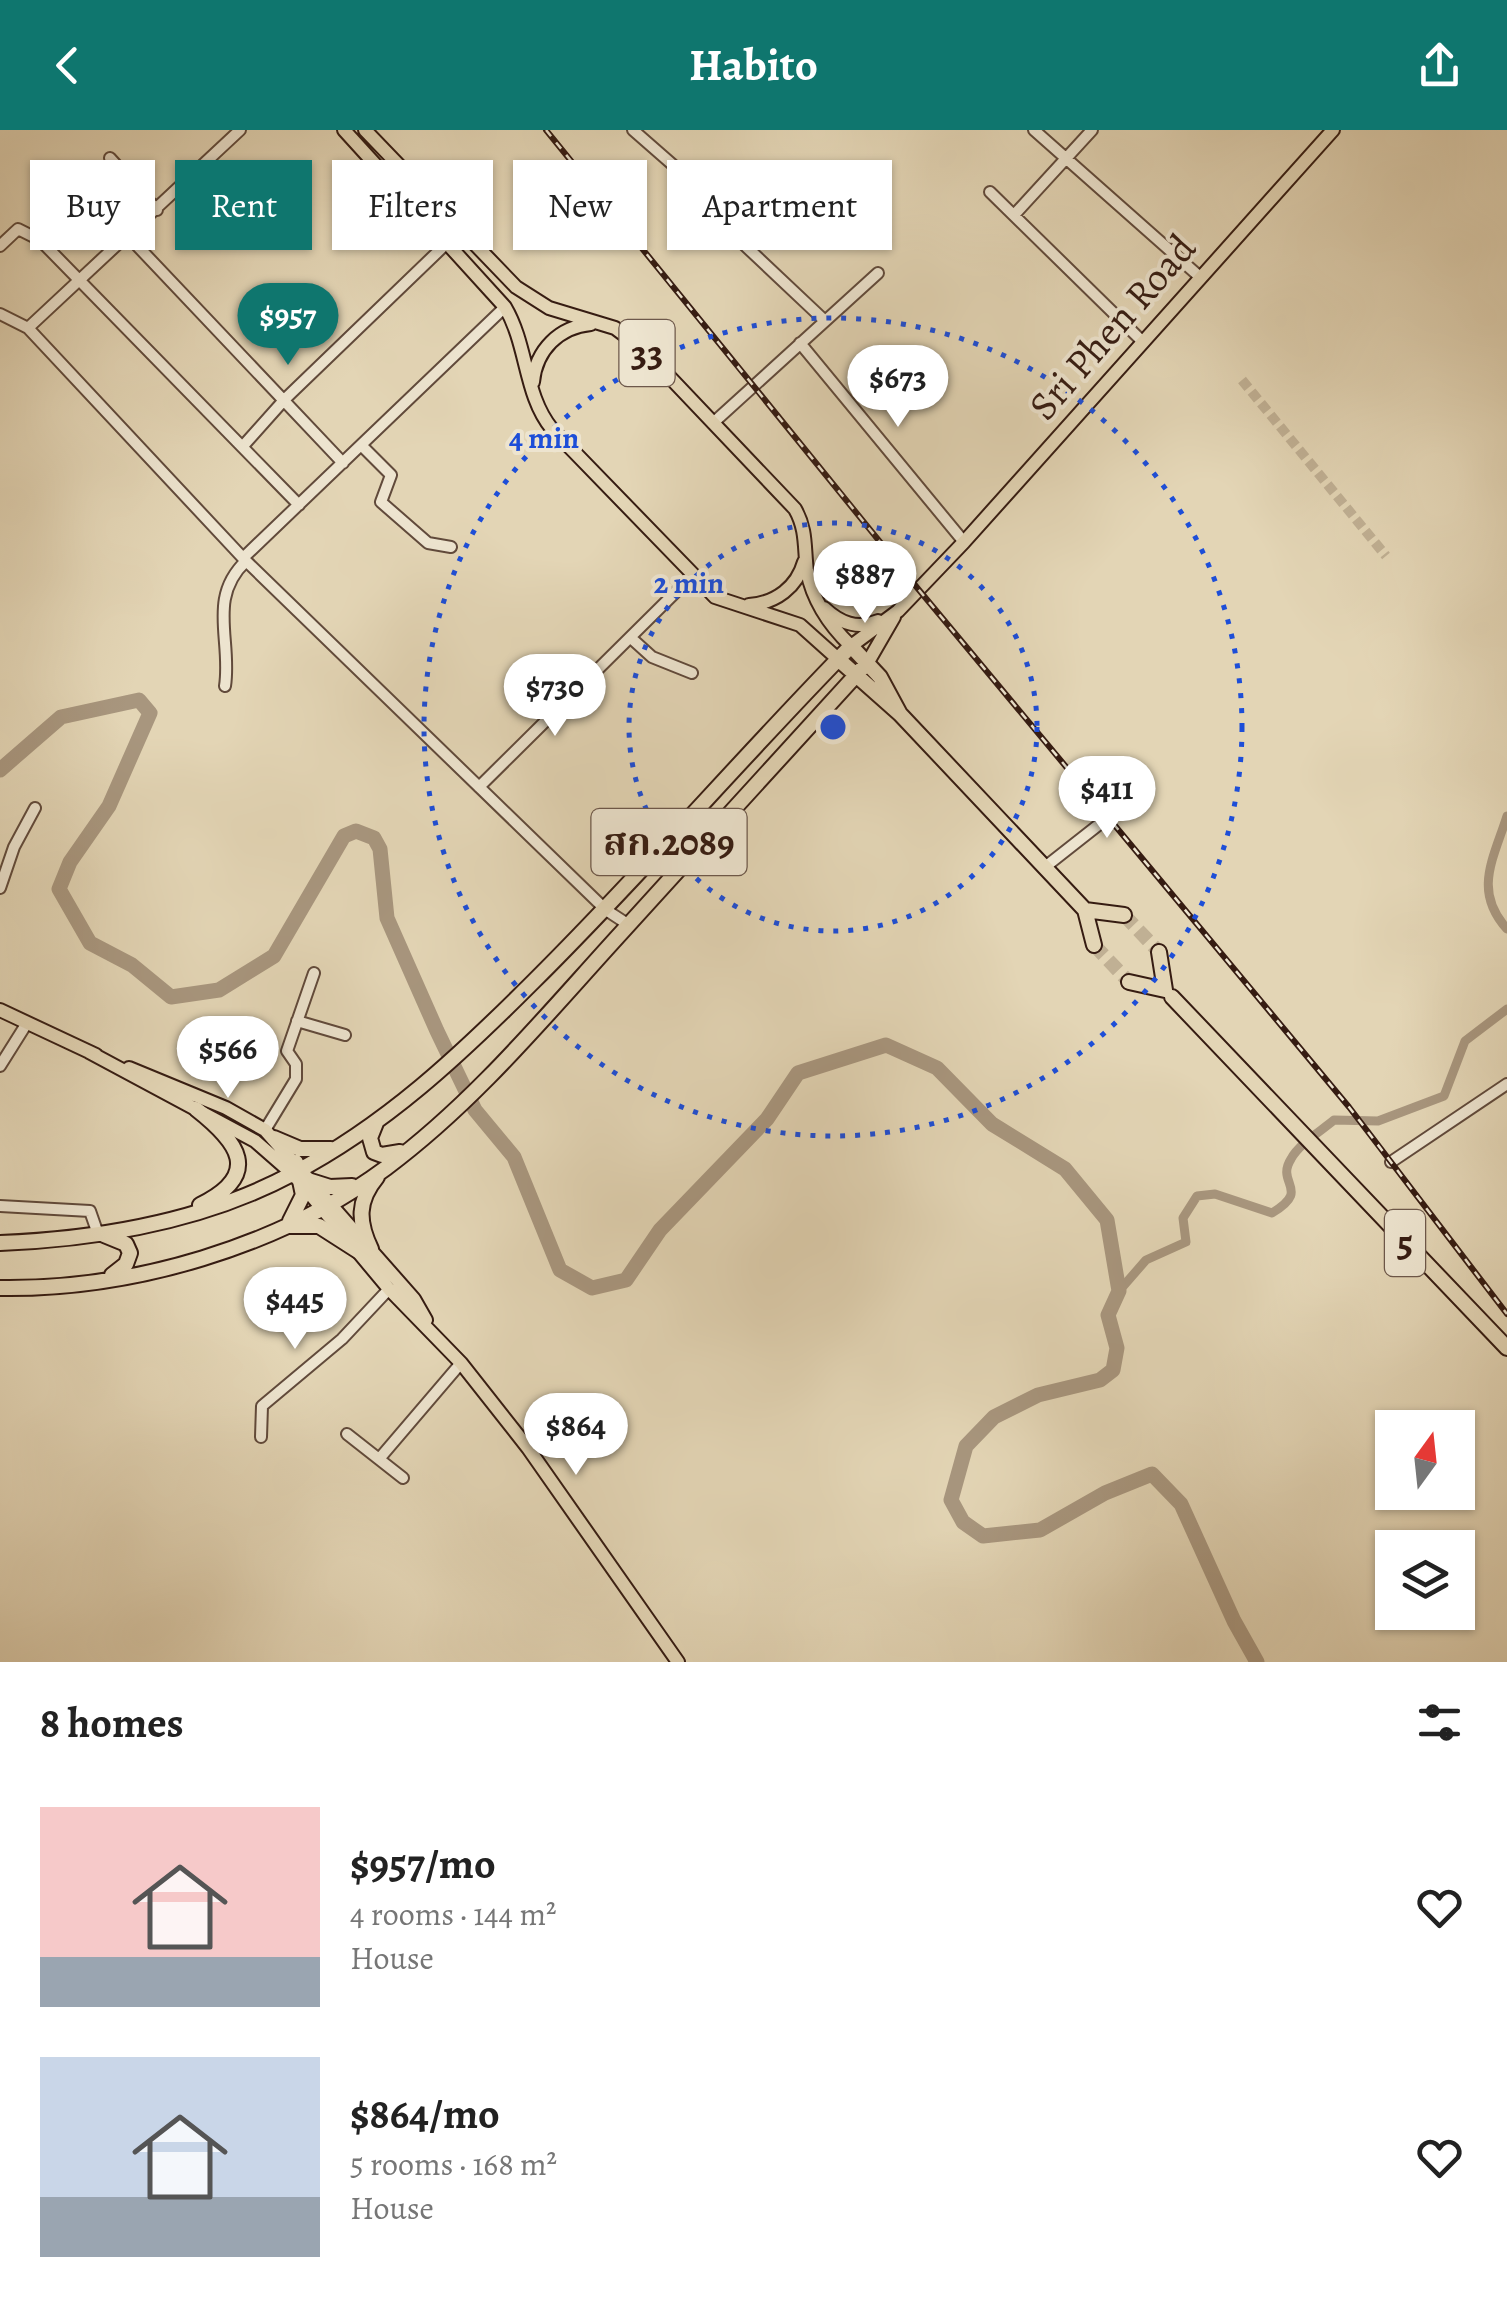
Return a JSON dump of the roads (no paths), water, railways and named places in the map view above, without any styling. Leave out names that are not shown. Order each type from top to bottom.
[{"type":"highway","name":"สก.2089","points":[[0,1288],[103,1279],[219,1253],[284,1225],[330,1152],[415,1093],[481,1034],[606,910],[851,646]]},
{"type":"highway","name":"33","points":[[851,646],[868,662],[900,714]]},
{"type":"highway","points":[[838,659],[900,714],[1086,910],[1094,945]]},
{"type":"highway","name":"สก.2089","points":[[0,1243],[98,1234],[181,1214],[266,1186],[358,1185],[384,1169],[500,1066],[868,662]]},
{"type":"highway","points":[[1086,910],[1124,916]]},
{"type":"highway","points":[[1129,982],[1165,990],[1160,952]]},
{"type":"highway","name":"5","points":[[1172,998],[1507,1348]]},
{"type":"highway","points":[[181,1214],[209,1201],[230,1183],[238,1160],[230,1135],[196,1109]]},
{"type":"highway","points":[[376,1123],[370,1138],[374,1152],[392,1155],[410,1148]]},
{"type":"highway","points":[[270,1134],[300,1149],[330,1152]]},
{"type":"highway","points":[[365,1250],[361,1212],[370,1186],[384,1169]]},
{"type":"highway","points":[[284,1225],[298,1210],[309,1184],[358,1185]]},
{"type":"highway","points":[[284,1225],[318,1226],[365,1250]]},
{"type":"highway","points":[[98,1234],[116,1238],[130,1253],[118,1273],[103,1279]]},
{"type":"main road","points":[[344,130],[372,160]]},
{"type":"main road","name":"33","points":[[365,130],[516,288],[549,308],[615,328],[638,343],[794,509],[806,532],[806,555],[816,600],[851,646]]},
{"type":"main road","name":"Sri Phen Road","points":[[851,646],[898,611],[964,542],[1333,130]]},
{"type":"main road","points":[[455,250],[505,307],[521,341],[533,394],[552,429],[715,596],[800,625],[838,659]]},
{"type":"main road","points":[[533,394],[535,366],[551,341],[566,330],[597,324]]},
{"type":"main road","points":[[742,605],[772,600],[788,589],[806,555]]},
{"type":"main road","points":[[816,600],[848,624],[865,626],[898,611]]},
{"type":"main road","name":"Sri Phen Road","points":[[868,662],[898,611]]},
{"type":"main road","points":[[0,1010],[255,1141],[309,1184]]},
{"type":"main road","points":[[88,1052],[189,1091],[270,1134],[365,1250],[414,1299],[430,1326]]},
{"type":"main road","points":[[365,1250],[389,1289],[430,1326],[528,1448],[678,1662]]},
{"type":"street","points":[[110,158],[157,210],[240,130]]},
{"type":"street","points":[[633,130],[718,207],[737,238],[824,321]]},
{"type":"street","points":[[1034,130],[1200,277]]},
{"type":"street","points":[[1014,216],[1092,130]]},
{"type":"street","points":[[990,192],[1143,342]]},
{"type":"street","points":[[0,246],[14,231],[24,230],[82,280],[299,505]]},
{"type":"street","points":[[28,328],[113,250]]},
{"type":"street","points":[[142,250],[343,463]]},
{"type":"street","points":[[243,446],[285,398],[440,250]]},
{"type":"street","points":[[713,423],[878,273]]},
{"type":"street","points":[[224,686],[228,665],[221,600],[244,559],[505,307]]},
{"type":"street","points":[[0,314],[28,328],[244,559],[606,910],[628,925]]},
{"type":"street","points":[[800,343],[964,542]]},
{"type":"street","points":[[361,445],[391,475],[380,502],[428,542],[450,547]]},
{"type":"street","points":[[479,787],[692,575]]},
{"type":"street","points":[[631,638],[652,656],[692,672]]},
{"type":"street","points":[[1044,866],[1148,786]]},
{"type":"street","points":[[0,888],[14,847],[35,808]]},
{"type":"street","points":[[270,1134],[296,1079],[296,1064],[287,1051],[314,973]]},
{"type":"street","points":[[297,1021],[345,1035]]},
{"type":"street","points":[[0,1066],[26,1023]]},
{"type":"street","points":[[1391,1162],[1507,1084]]},
{"type":"street","points":[[0,1206],[90,1211],[98,1234]]},
{"type":"street","points":[[261,1437],[262,1406],[342,1339],[389,1289]]},
{"type":"street","points":[[379,1459],[462,1363]]},
{"type":"street","points":[[347,1434],[403,1478]]},
{"type":"waterway","points":[[0,770],[61,717],[139,700],[150,713],[109,806],[70,862],[59,889],[90,943],[132,965],[171,997],[219,990],[274,956],[344,836],[356,831],[374,838],[380,849],[387,918],[475,1110],[514,1157],[560,1270],[592,1288],[626,1280],[660,1230],[767,1119],[798,1073],[886,1045],[937,1068],[992,1124],[1065,1169],[1107,1220],[1119,1291],[1108,1315],[1117,1348],[1113,1370],[1100,1380],[1038,1395],[994,1417],[966,1446],[951,1500],[963,1522],[983,1536],[1040,1530],[1105,1493],[1152,1474],[1181,1504],[1257,1662]]},
{"type":"waterway","points":[[1507,816],[1492,861],[1488,888],[1497,915],[1507,929]]},
{"type":"waterway","points":[[1119,1291],[1146,1260],[1186,1242],[1183,1218],[1197,1196],[1215,1194],[1272,1213],[1290,1198],[1287,1168],[1295,1153],[1334,1120],[1378,1121],[1444,1096],[1465,1041],[1507,1009]]},
{"type":"tunnel","points":[[1242,380],[1386,556]]},
{"type":"tunnel","points":[[1124,915],[1159,952]]},
{"type":"tunnel","points":[[1094,945],[1129,982]]},
{"type":"railway","points":[[546,130],[919,590],[1349,1107],[1507,1314]]}]
